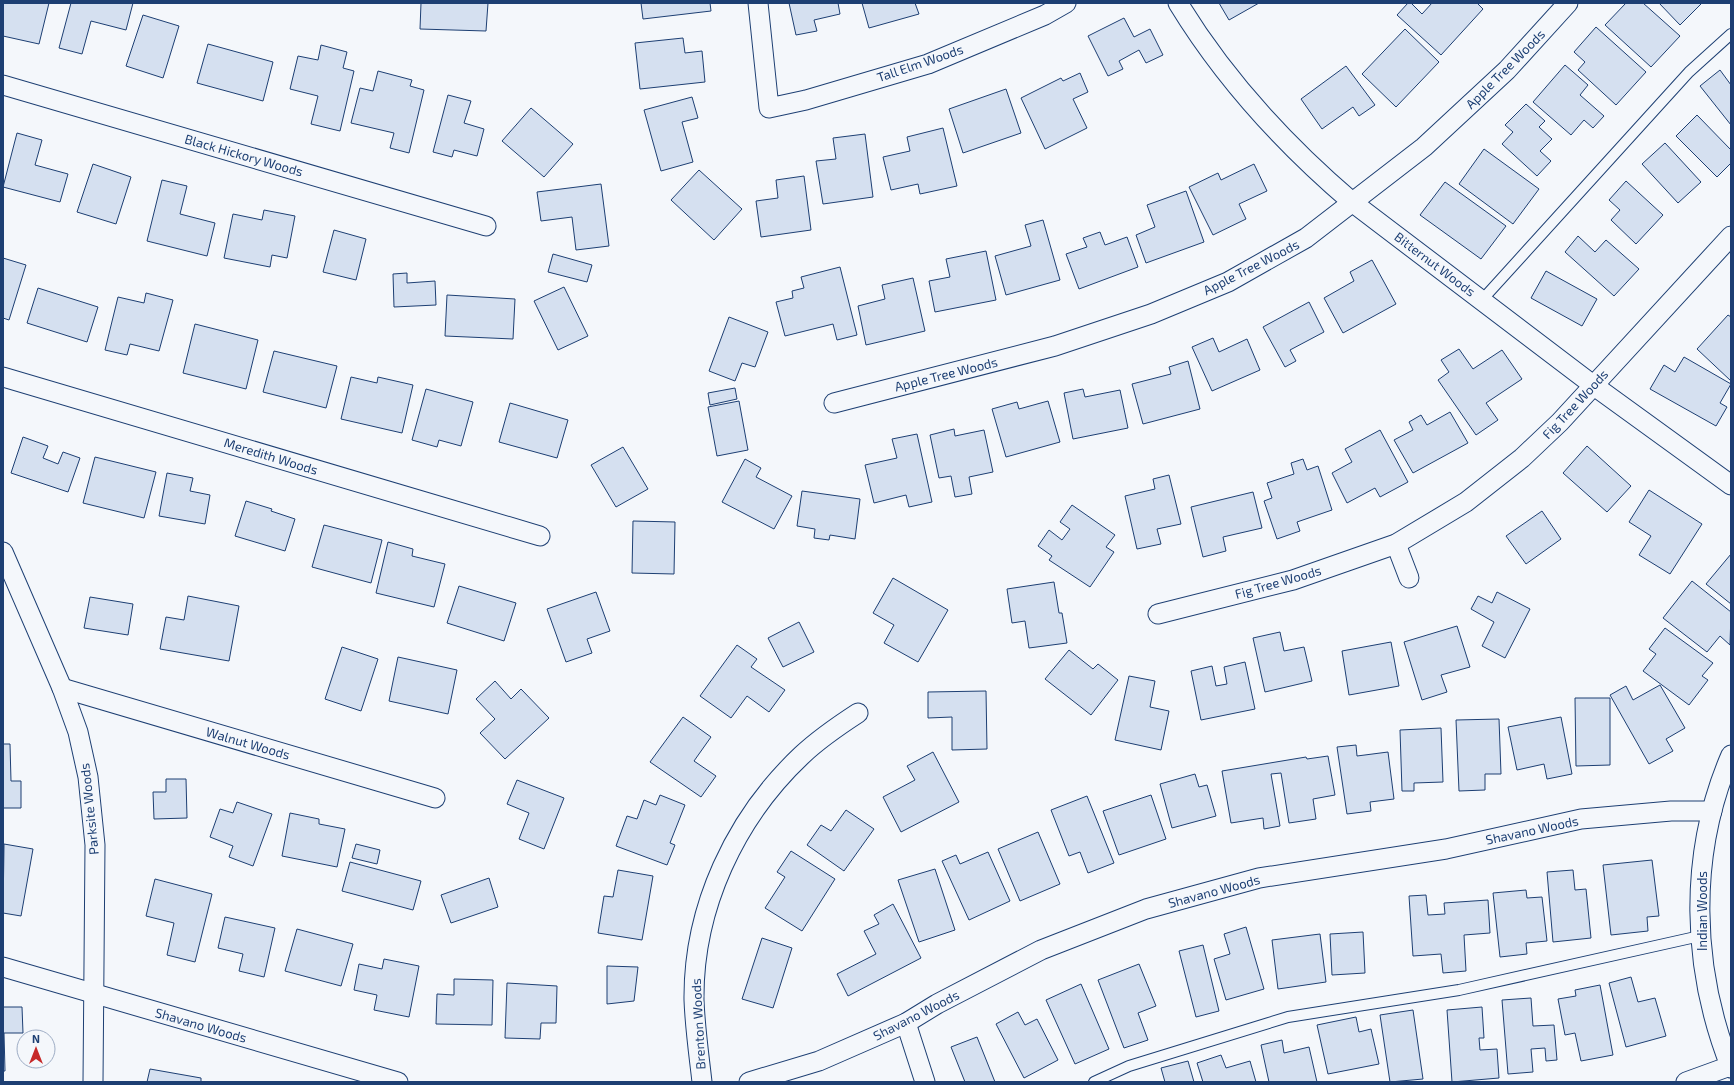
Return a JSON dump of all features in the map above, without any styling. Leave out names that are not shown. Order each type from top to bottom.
[{"type":"street","name":"Tall Elm Woods","points":[[758,3],[769,108],[806,100],[928,64],[1044,15],[1066,3]]},
{"type":"street","name":"Bitternut Woods","points":[[1178,3],[1219,65],[1250,103],[1327,180],[1352,202],[1593,385],[1729,480]]},
{"type":"street","name":"Apple Tree Woods","points":[[834,403],[1055,346],[1151,314],[1228,282],[1306,238],[1400,166],[1467,108],[1507,70],[1568,3]]},
{"type":"street","name":"Black Hickory Woods","points":[[3,85],[486,226]]},
{"type":"street","name":"Fig Tree Woods","points":[[1158,614],[1293,580],[1396,544],[1466,502],[1522,458],[1560,422],[1731,236]]},
{"type":"street","name":"Meredith Woods","points":[[3,377],[540,536]]},
{"type":"street","points":[[1396,544],[1409,578]]},
{"type":"street","name":"Parksite Woods","points":[[3,552],[62,688],[78,732],[88,777],[95,845],[93,1082]]},
{"type":"street","name":"Walnut Woods","points":[[62,688],[435,798]]},
{"type":"street","name":"Brenton Woods","points":[[702,1082],[694,1000],[696,966],[706,912],[722,866],[738,835],[778,779],[802,754],[829,732],[858,713]]},
{"type":"street","name":"Indian Woods","points":[[1731,755],[1712,811],[1704,849],[1701,878],[1700,936],[1705,980],[1715,1022],[1731,1067]]},
{"type":"street","name":"Shavano Woods","points":[[749,1082],[819,1061],[906,1023],[937,1004],[1041,950],[1146,909],[1259,878],[1446,849],[1581,819],[1671,811],[1712,811]]},
{"type":"street","name":"Shavano Woods","points":[[3,967],[398,1082]]},
{"type":"street","points":[[906,1023],[925,1082]]},
{"type":"street","points":[[1686,1082],[1731,1067]]},
{"type":"lane","points":[[1482,300],[1689,72],[1731,34]]},
{"type":"lane","points":[[1094,1082],[1129,1066],[1288,1018],[1459,990],[1700,936]]},
{"type":"building","points":[[3,3],[49,3],[39,44],[3,36]]},
{"type":"building","points":[[71,3],[133,3],[126,30],[91,21],[82,54],[59,48]]},
{"type":"building","points":[[421,3],[488,3],[486,31],[420,29]]},
{"type":"building","points":[[641,3],[710,3],[711,11],[643,19]]},
{"type":"building","points":[[789,3],[838,3],[840,14],[814,20],[817,31],[796,35]]},
{"type":"building","points":[[862,3],[915,3],[919,14],[869,28]]},
{"type":"building","points":[[1219,3],[1259,3],[1229,20]]},
{"type":"building","points":[[1408,3],[1411,3],[1422,14],[1432,3],[1477,3],[1483,9],[1441,55],[1397,15]]},
{"type":"building","points":[[1626,3],[1643,3],[1680,36],[1651,67],[1605,25]]},
{"type":"building","points":[[1659,3],[1702,3],[1680,25]]},
{"type":"building","points":[[143,15],[179,26],[163,78],[126,66]]},
{"type":"building","points":[[1124,18],[1134,37],[1150,29],[1163,55],[1146,63],[1139,50],[1119,61],[1123,69],[1108,76],[1088,36]]},
{"type":"building","points":[[1596,27],[1646,72],[1616,105],[1578,70],[1585,62],[1574,52]]},
{"type":"building","points":[[1405,29],[1439,62],[1396,107],[1362,74]]},
{"type":"building","points":[[683,38],[685,53],[702,51],[705,82],[640,89],[635,43]]},
{"type":"building","points":[[208,44],[273,62],[263,101],[197,83]]},
{"type":"building","points":[[321,45],[347,52],[343,68],[354,71],[340,131],[311,124],[318,96],[290,89],[298,56],[318,60]]},
{"type":"building","points":[[1565,65],[1588,85],[1580,95],[1604,116],[1593,128],[1584,120],[1571,135],[1533,102]]},
{"type":"building","points":[[1346,66],[1375,105],[1359,116],[1353,107],[1322,129],[1301,99]]},
{"type":"building","points":[[1720,70],[1731,85],[1731,125],[1700,86]]},
{"type":"building","points":[[378,71],[412,80],[410,86],[424,90],[409,153],[390,148],[394,133],[351,123],[360,88],[373,91]]},
{"type":"building","points":[[1080,73],[1088,92],[1073,99],[1087,128],[1045,149],[1021,98],[1061,78],[1063,81]]},
{"type":"building","points":[[1006,89],[1021,133],[963,153],[949,109]]},
{"type":"building","points":[[448,95],[471,101],[464,123],[484,129],[477,156],[454,150],[452,157],[433,152]]},
{"type":"building","points":[[692,97],[698,118],[682,122],[693,162],[661,171],[644,110]]},
{"type":"building","points":[[1526,104],[1545,121],[1539,127],[1552,139],[1540,151],[1551,161],[1537,176],[1502,144],[1513,132],[1505,125]]},
{"type":"building","points":[[531,108],[573,144],[544,177],[502,141]]},
{"type":"building","points":[[1697,115],[1731,150],[1731,163],[1717,177],[1676,136]]},
{"type":"building","points":[[943,128],[957,186],[920,194],[918,184],[891,190],[883,157],[910,151],[907,137]]},
{"type":"building","points":[[17,133],[42,140],[35,165],[68,174],[60,202],[3,187]]},
{"type":"building","points":[[865,134],[873,197],[823,204],[816,161],[836,159],[833,138]]},
{"type":"building","points":[[1665,143],[1701,182],[1678,203],[1642,164]]},
{"type":"building","points":[[1484,149],[1539,189],[1513,224],[1459,184]]},
{"type":"building","points":[[93,164],[131,177],[116,224],[77,212]]},
{"type":"building","points":[[1254,164],[1267,191],[1239,204],[1246,219],[1213,235],[1189,187],[1218,173],[1221,180]]},
{"type":"building","points":[[699,170],[742,209],[714,240],[671,200]]},
{"type":"building","points":[[804,176],[811,230],[761,237],[756,201],[778,198],[776,180]]},
{"type":"building","points":[[162,180],[187,186],[180,214],[215,223],[207,256],[147,241]]},
{"type":"building","points":[[1626,181],[1663,215],[1636,244],[1611,220],[1620,210],[1609,200]]},
{"type":"building","points":[[1445,182],[1506,226],[1481,259],[1420,215]]},
{"type":"building","points":[[601,184],[609,246],[576,250],[572,217],[541,221],[537,192]]},
{"type":"building","points":[[1186,191],[1204,242],[1146,263],[1136,235],[1155,227],[1147,205]]},
{"type":"building","points":[[264,210],[295,216],[287,258],[272,255],[270,267],[224,258],[233,214],[262,220]]},
{"type":"building","points":[[1043,220],[1060,280],[1006,295],[995,256],[1031,246],[1025,225]]},
{"type":"building","points":[[334,230],[366,239],[356,280],[323,272]]},
{"type":"building","points":[[1100,232],[1105,245],[1127,237],[1138,267],[1079,289],[1066,254],[1087,247],[1083,238]]},
{"type":"building","points":[[1578,236],[1595,252],[1606,240],[1639,269],[1614,296],[1565,252]]},
{"type":"building","points":[[986,251],[996,300],[935,312],[929,281],[950,277],[946,259]]},
{"type":"building","points":[[553,254],[592,265],[587,282],[548,272]]},
{"type":"building","points":[[3,258],[26,265],[9,320],[3,318]]},
{"type":"building","points":[[1372,260],[1396,304],[1343,333],[1324,298],[1354,281],[1350,272]]},
{"type":"building","points":[[840,267],[857,335],[837,340],[833,324],[785,336],[776,302],[793,298],[792,291],[804,288],[801,277]]},
{"type":"building","points":[[1546,271],[1597,299],[1582,326],[1531,298]]},
{"type":"building","points":[[407,273],[407,283],[435,281],[436,305],[394,307],[393,274]]},
{"type":"building","points":[[913,278],[925,331],[866,345],[858,306],[885,299],[882,285]]},
{"type":"building","points":[[564,287],[588,336],[558,350],[534,301]]},
{"type":"building","points":[[38,288],[98,307],[87,342],[27,323]]},
{"type":"building","points":[[146,293],[173,300],[159,351],[130,344],[127,355],[105,350],[118,297],[144,303]]},
{"type":"building","points":[[447,295],[515,299],[513,339],[445,336]]},
{"type":"building","points":[[1309,302],[1324,332],[1290,350],[1296,361],[1285,367],[1263,327]]},
{"type":"building","points":[[1728,315],[1731,317],[1731,381],[1697,349]]},
{"type":"building","points":[[729,317],[768,332],[755,367],[742,363],[735,381],[709,371]]},
{"type":"building","points":[[195,324],[258,340],[246,389],[183,373]]},
{"type":"building","points":[[1213,338],[1219,352],[1247,339],[1260,370],[1212,391],[1192,347]]},
{"type":"building","points":[[1459,349],[1473,369],[1502,350],[1522,379],[1486,403],[1498,420],[1476,435],[1438,380],[1449,372],[1441,360]]},
{"type":"building","points":[[274,351],[337,366],[326,408],[263,392]]},
{"type":"building","points":[[1684,357],[1731,384],[1720,403],[1727,407],[1716,426],[1650,389],[1664,365],[1675,372]]},
{"type":"building","points":[[1188,361],[1200,409],[1143,424],[1132,384],[1171,374],[1169,367]]},
{"type":"building","points":[[351,377],[377,383],[378,377],[413,385],[402,433],[341,419]]},
{"type":"building","points":[[735,388],[737,399],[710,405],[708,393]]},
{"type":"building","points":[[426,389],[473,402],[461,446],[439,440],[437,447],[412,440]]},
{"type":"building","points":[[1083,389],[1085,397],[1120,390],[1128,428],[1073,439],[1064,393]]},
{"type":"building","points":[[739,401],[748,450],[717,456],[708,407]]},
{"type":"building","points":[[1048,401],[1060,442],[1006,457],[992,409],[1017,402],[1019,409]]},
{"type":"building","points":[[510,403],[568,420],[557,458],[499,442]]},
{"type":"building","points":[[1450,412],[1468,443],[1413,473],[1394,440],[1413,430],[1409,422],[1421,415],[1427,425]]},
{"type":"building","points":[[954,429],[955,436],[984,430],[993,472],[969,477],[972,494],[955,497],[951,476],[939,478],[930,435]]},
{"type":"building","points":[[1380,430],[1408,482],[1380,497],[1375,488],[1347,503],[1332,473],[1352,462],[1345,449]]},
{"type":"building","points":[[917,434],[932,502],[909,507],[906,495],[874,503],[865,465],[897,458],[892,439]]},
{"type":"building","points":[[23,437],[48,446],[43,458],[58,464],[63,452],[80,458],[68,492],[11,473]]},
{"type":"building","points":[[1587,446],[1631,486],[1607,512],[1563,473]]},
{"type":"building","points":[[623,447],[648,489],[616,507],[591,465]]},
{"type":"building","points":[[95,457],[156,472],[144,518],[83,503]]},
{"type":"building","points":[[745,459],[761,468],[756,477],[792,496],[774,529],[722,502]]},
{"type":"building","points":[[1303,459],[1307,470],[1318,466],[1332,510],[1297,522],[1300,531],[1277,539],[1264,501],[1272,498],[1267,483],[1294,474],[1291,463]]},
{"type":"building","points":[[167,473],[193,478],[190,491],[210,495],[205,524],[159,516]]},
{"type":"building","points":[[1169,475],[1181,524],[1157,529],[1161,544],[1137,549],[1125,496],[1155,489],[1153,479]]},
{"type":"building","points":[[1649,490],[1702,524],[1670,574],[1639,555],[1651,536],[1629,522]]},
{"type":"building","points":[[802,491],[860,499],[855,539],[830,535],[829,540],[814,538],[815,529],[797,526]]},
{"type":"building","points":[[1253,492],[1262,528],[1223,537],[1226,551],[1203,557],[1191,507]]},
{"type":"building","points":[[246,501],[272,509],[271,511],[295,519],[285,551],[235,536]]},
{"type":"building","points":[[1072,505],[1115,535],[1106,547],[1114,552],[1090,587],[1049,560],[1052,556],[1038,546],[1049,530],[1062,540],[1070,529],[1060,522]]},
{"type":"building","points":[[1542,511],[1561,539],[1526,564],[1506,536]]},
{"type":"building","points":[[633,521],[675,522],[674,574],[632,573]]},
{"type":"building","points":[[324,525],[382,540],[371,583],[312,567]]},
{"type":"building","points":[[388,542],[413,549],[412,556],[445,564],[434,607],[376,593]]},
{"type":"building","points":[[1731,554],[1731,604],[1706,584]]},
{"type":"building","points":[[893,578],[948,610],[918,662],[884,643],[894,625],[873,613]]},
{"type":"building","points":[[1692,581],[1731,612],[1730,645],[1720,636],[1707,652],[1663,618]]},
{"type":"building","points":[[1054,582],[1059,613],[1062,613],[1067,643],[1029,648],[1025,621],[1012,623],[1007,589]]},
{"type":"building","points":[[459,586],[516,603],[504,641],[447,623]]},
{"type":"building","points":[[596,592],[610,631],[587,639],[592,653],[566,662],[547,609]]},
{"type":"building","points":[[1497,592],[1530,609],[1505,658],[1482,646],[1494,622],[1471,609],[1478,596],[1492,603]]},
{"type":"building","points":[[188,596],[239,606],[229,661],[160,649],[166,617],[184,620]]},
{"type":"building","points":[[90,597],[133,604],[128,635],[84,628]]},
{"type":"building","points":[[799,622],[814,652],[783,667],[768,638]]},
{"type":"building","points":[[1457,626],[1470,667],[1441,675],[1447,692],[1422,700],[1404,642]]},
{"type":"building","points":[[1665,628],[1713,663],[1702,676],[1708,680],[1689,705],[1643,671],[1656,654],[1649,649]]},
{"type":"building","points":[[1280,632],[1284,651],[1304,647],[1312,681],[1265,692],[1253,638]]},
{"type":"building","points":[[1391,642],[1399,686],[1349,695],[1342,651]]},
{"type":"building","points":[[737,645],[757,659],[751,667],[785,690],[769,712],[747,696],[731,718],[700,696]]},
{"type":"building","points":[[342,647],[378,659],[361,711],[325,699]]},
{"type":"building","points":[[1069,650],[1093,669],[1098,664],[1118,680],[1091,715],[1045,679]]},
{"type":"building","points":[[398,657],[457,670],[448,714],[389,701]]},
{"type":"building","points":[[1245,662],[1255,709],[1201,720],[1191,671],[1212,666],[1216,686],[1227,684],[1224,667]]},
{"type":"building","points":[[1129,676],[1155,681],[1150,707],[1169,711],[1161,750],[1115,740]]},
{"type":"building","points":[[495,681],[511,699],[521,689],[549,718],[505,759],[480,733],[495,719],[476,699]]},
{"type":"building","points":[[1660,685],[1685,728],[1666,739],[1673,751],[1649,764],[1610,695],[1626,686],[1633,700]]},
{"type":"building","points":[[986,691],[987,749],[952,750],[952,717],[928,718],[928,692]]},
{"type":"building","points":[[1575,698],[1610,698],[1610,765],[1576,766]]},
{"type":"building","points":[[683,717],[711,737],[694,761],[716,776],[701,797],[650,762]]},
{"type":"building","points":[[1561,717],[1572,774],[1547,779],[1544,764],[1517,770],[1508,727]]},
{"type":"building","points":[[1499,719],[1501,774],[1485,774],[1485,790],[1459,791],[1456,720]]},
{"type":"building","points":[[1441,728],[1443,782],[1414,783],[1414,791],[1402,791],[1400,730]]},
{"type":"building","points":[[3,744],[10,744],[11,781],[21,781],[21,808],[3,808]]},
{"type":"building","points":[[1356,745],[1357,756],[1388,752],[1394,799],[1370,802],[1371,811],[1347,814],[1337,747]]},
{"type":"building","points":[[933,752],[959,802],[901,832],[883,797],[915,780],[907,766]]},
{"type":"building","points":[[1328,756],[1335,795],[1313,799],[1316,819],[1289,823],[1281,773],[1271,774],[1280,826],[1264,829],[1263,818],[1231,823],[1222,771],[1306,757],[1307,759]]},
{"type":"building","points":[[1195,774],[1199,787],[1207,785],[1216,816],[1172,828],[1160,784]]},
{"type":"building","points":[[166,779],[186,779],[187,818],[154,819],[153,792],[166,792]]},
{"type":"building","points":[[517,780],[564,798],[544,849],[519,839],[529,813],[507,804]]},
{"type":"building","points":[[660,795],[685,805],[670,843],[675,845],[667,865],[616,846],[627,816],[637,819],[644,800],[656,805]]},
{"type":"building","points":[[1151,795],[1166,839],[1119,855],[1103,811]]},
{"type":"building","points":[[1087,796],[1114,863],[1088,873],[1080,852],[1069,856],[1051,810]]},
{"type":"building","points":[[237,802],[272,814],[253,866],[229,857],[233,846],[210,837],[220,809],[233,813]]},
{"type":"building","points":[[846,810],[874,829],[844,871],[807,845],[821,825],[831,831]]},
{"type":"building","points":[[290,813],[319,819],[319,824],[345,829],[337,867],[282,856]]},
{"type":"building","points":[[1038,832],[1060,884],[1020,901],[998,849]]},
{"type":"building","points":[[4,844],[33,849],[21,916],[3,913]]},
{"type":"building","points":[[356,844],[380,850],[377,864],[352,858]]},
{"type":"building","points":[[791,851],[835,879],[802,931],[765,908],[785,877],[777,872]]},
{"type":"building","points":[[988,852],[1010,901],[969,920],[942,861],[956,855],[960,864]]},
{"type":"building","points":[[1652,860],[1659,916],[1647,917],[1648,931],[1611,935],[1603,865]]},
{"type":"building","points":[[350,862],[421,881],[413,910],[342,891]]},
{"type":"building","points":[[935,869],[955,930],[919,942],[898,880]]},
{"type":"building","points":[[618,870],[653,876],[642,940],[598,933],[604,896],[613,897]]},
{"type":"building","points":[[1573,870],[1575,890],[1586,889],[1591,938],[1553,942],[1547,872]]},
{"type":"building","points":[[489,878],[498,907],[451,923],[441,895]]},
{"type":"building","points":[[155,879],[212,894],[195,962],[167,955],[174,923],[146,916]]},
{"type":"building","points":[[1526,890],[1527,898],[1542,897],[1547,941],[1526,943],[1527,954],[1500,957],[1493,893]]},
{"type":"building","points":[[1426,895],[1428,915],[1445,914],[1444,903],[1488,900],[1490,933],[1464,935],[1466,971],[1443,973],[1441,954],[1413,956],[1409,896]]},
{"type":"building","points":[[893,904],[921,958],[848,996],[837,974],[876,954],[864,931],[879,924],[874,915]]},
{"type":"building","points":[[225,917],[275,928],[264,977],[239,971],[243,954],[218,948]]},
{"type":"building","points":[[1246,927],[1264,989],[1226,1000],[1214,959],[1230,954],[1224,934]]},
{"type":"building","points":[[297,929],[353,944],[341,986],[285,971]]},
{"type":"building","points":[[1363,932],[1365,973],[1332,975],[1330,934]]},
{"type":"building","points":[[1320,934],[1326,982],[1278,989],[1272,940]]},
{"type":"building","points":[[762,938],[792,948],[773,1008],[742,999]]},
{"type":"building","points":[[1203,945],[1219,1011],[1196,1017],[1179,951]]},
{"type":"building","points":[[384,959],[419,966],[409,1017],[374,1010],[377,995],[354,990],[359,964],[382,969]]},
{"type":"building","points":[[1139,964],[1156,1006],[1138,1013],[1148,1040],[1124,1048],[1098,980]]},
{"type":"building","points":[[607,966],[638,967],[634,1001],[607,1004]]},
{"type":"building","points":[[1631,977],[1638,1002],[1655,998],[1666,1036],[1626,1047],[1609,983]]},
{"type":"building","points":[[454,979],[493,980],[492,1025],[436,1024],[437,994],[454,995]]},
{"type":"building","points":[[507,983],[557,986],[556,1023],[541,1023],[540,1039],[505,1038]]},
{"type":"building","points":[[1081,984],[1109,1049],[1075,1064],[1046,1000]]},
{"type":"building","points":[[1600,985],[1613,1055],[1581,1061],[1575,1033],[1565,1035],[1558,999],[1576,996],[1575,990]]},
{"type":"building","points":[[1531,998],[1533,1026],[1554,1025],[1557,1060],[1546,1061],[1545,1048],[1531,1049],[1533,1072],[1508,1074],[1502,1000]]},
{"type":"building","points":[[3,1007],[22,1007],[23,1029],[16,1029],[16,1033],[4,1033],[5,1071],[3,1071]]},
{"type":"building","points":[[1482,1007],[1484,1038],[1479,1038],[1480,1050],[1497,1049],[1499,1078],[1452,1082],[1447,1010]]},
{"type":"building","points":[[1413,1010],[1423,1079],[1390,1082],[1380,1015]]},
{"type":"building","points":[[1018,1012],[1025,1025],[1037,1019],[1058,1060],[1024,1078],[996,1024]]},
{"type":"building","points":[[1356,1017],[1359,1032],[1371,1029],[1379,1064],[1328,1074],[1317,1025]]},
{"type":"building","points":[[977,1037],[995,1082],[965,1082],[951,1047]]},
{"type":"building","points":[[1282,1040],[1284,1053],[1309,1047],[1317,1082],[1269,1082],[1261,1045]]},
{"type":"building","points":[[1221,1055],[1226,1068],[1250,1061],[1256,1082],[1203,1082],[1197,1063]]},
{"type":"building","points":[[1188,1061],[1194,1082],[1165,1082],[1161,1068]]},
{"type":"building","points":[[150,1069],[201,1078],[201,1082],[147,1082]]}]
